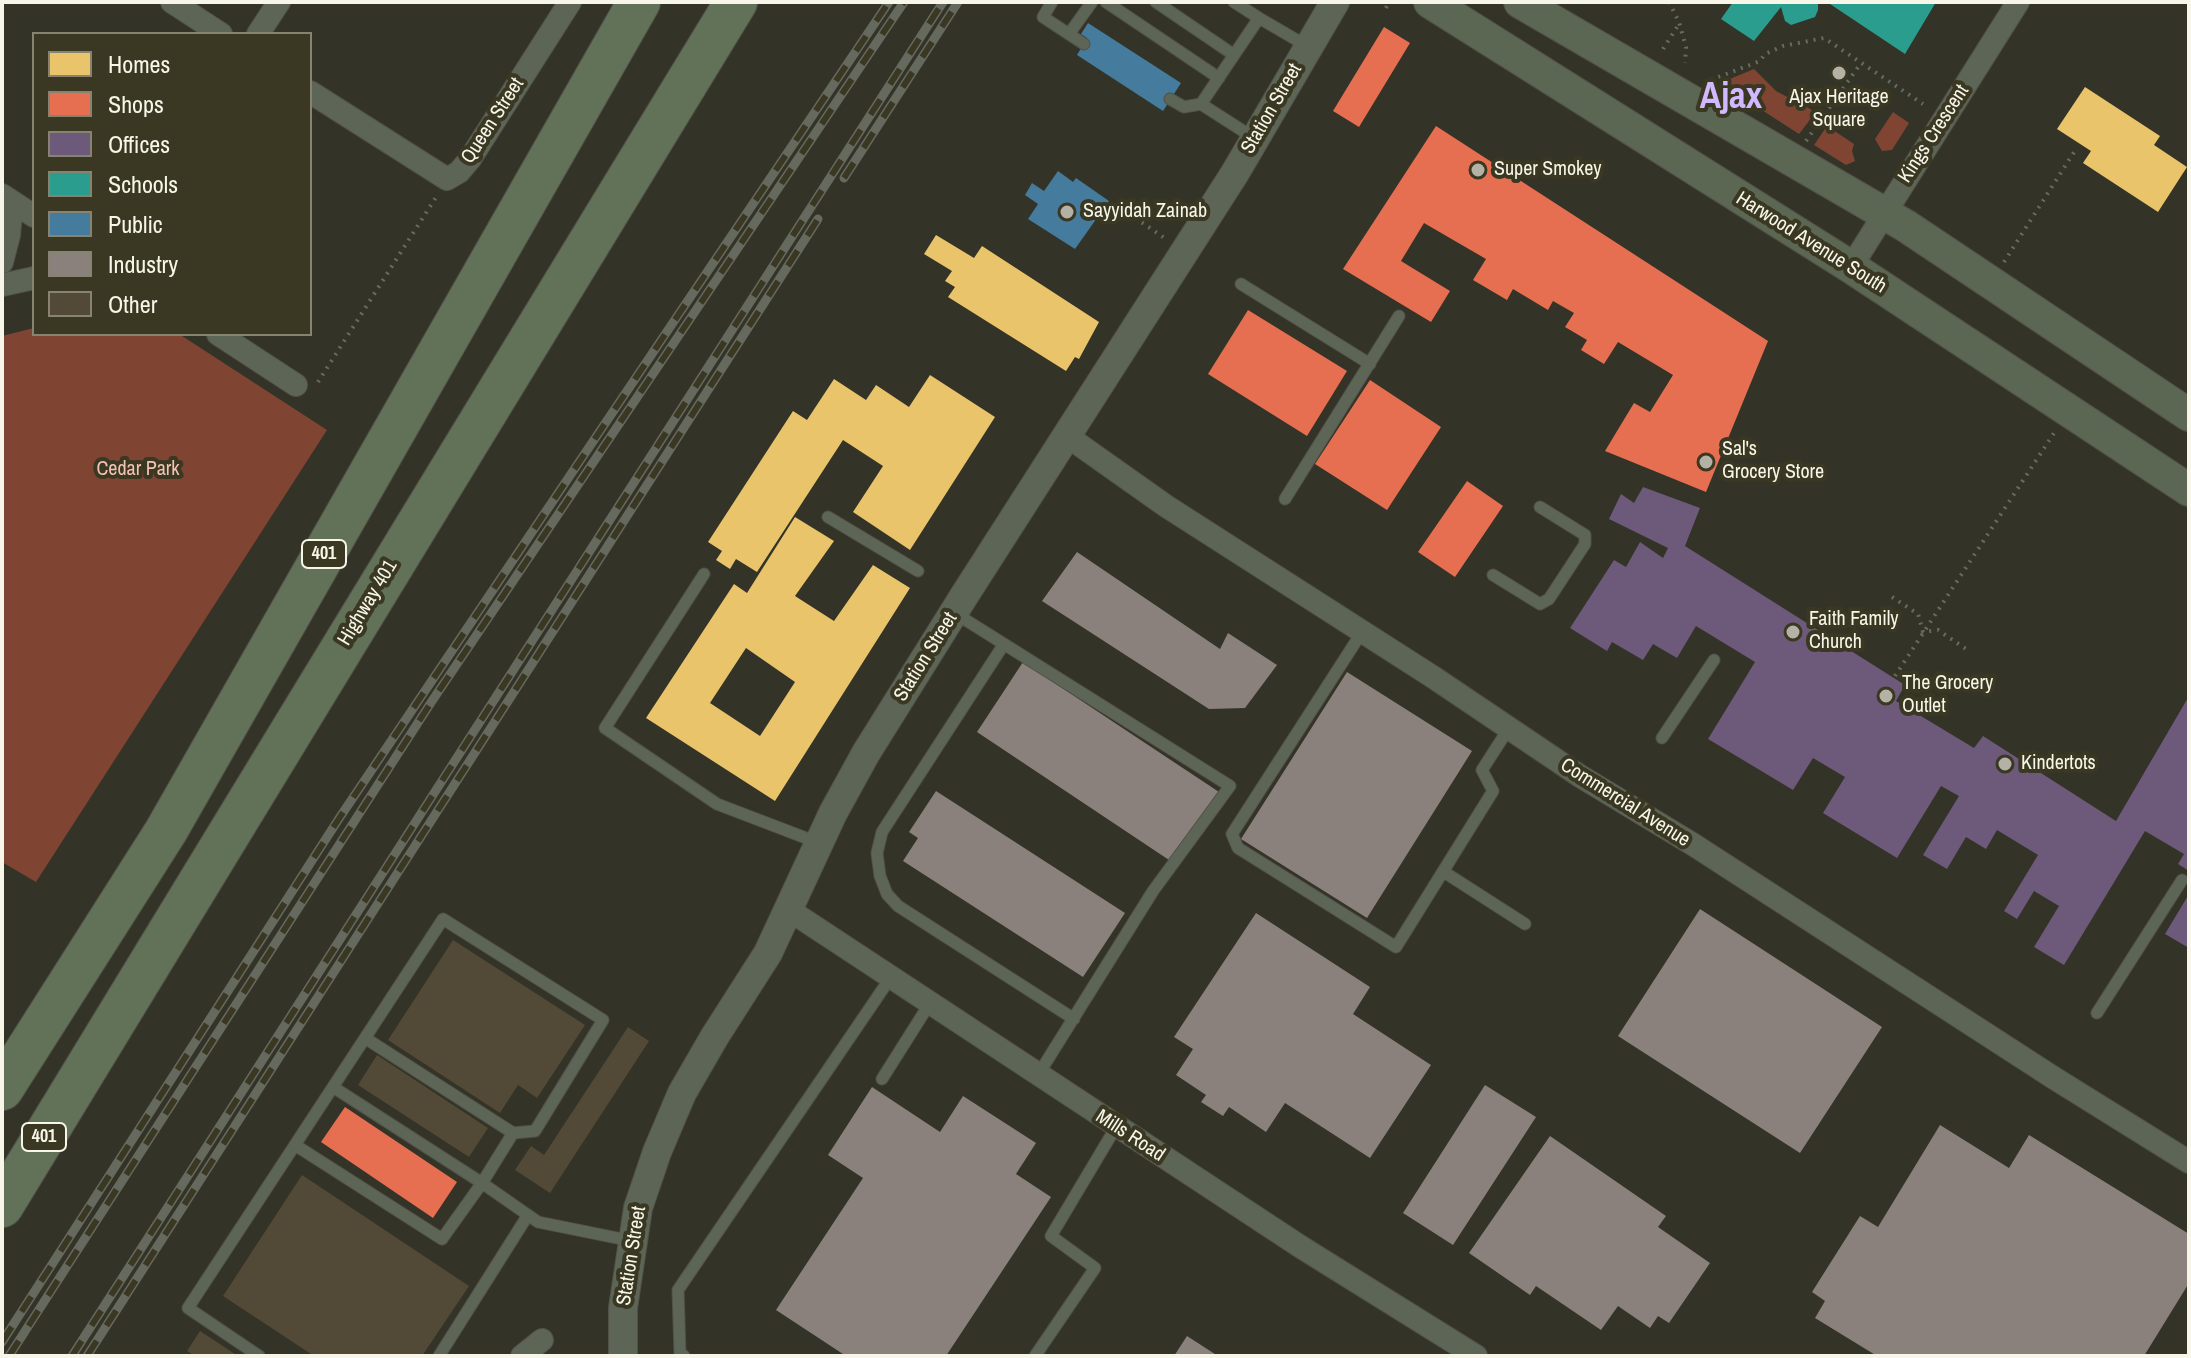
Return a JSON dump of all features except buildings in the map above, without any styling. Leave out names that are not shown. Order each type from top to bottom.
[{"type":"highway","name":"401","points":[[2,1089],[166,831],[639,2]]},
{"type":"highway","name":"Highway 401","points":[[2,1206],[736,2]]},
{"type":"main road","name":"Harwood Avenue South","points":[[1430,2],[1851,267],[2189,490]]},
{"type":"main road","points":[[1520,2],[1885,214],[2189,415]]},
{"type":"street","points":[[172,2],[218,32]]},
{"type":"street","points":[[259,32],[279,2]]},
{"type":"street","name":"Queen Street","points":[[312,93],[447,179],[459,172],[470,159],[570,2]]},
{"type":"street","name":"Station Street","points":[[623,1356],[623,1308],[638,1208],[682,1093],[768,953],[819,843],[866,753],[1255,139],[1335,2]]},
{"type":"street","name":"Kings Crescent","points":[[1851,267],[2018,2]]},
{"type":"street","points":[[7,199],[32,215]]},
{"type":"street","points":[[2,262],[9,235],[7,199]]},
{"type":"street","points":[[2,285],[32,278]]},
{"type":"street","points":[[221,336],[296,385]]},
{"type":"street","name":"Commercial Avenue","points":[[1067,436],[1166,506],[1580,776],[1694,845],[2189,1162]]},
{"type":"street","name":"Mills Road","points":[[789,910],[1116,1127],[1476,1356]]},
{"type":"street","points":[[522,1356],[542,1348]]},
{"type":"lane","points":[[1052,2],[1043,17],[1084,44]]},
{"type":"lane","points":[[1069,34],[1092,2]]},
{"type":"lane","points":[[1106,2],[1219,78]]},
{"type":"lane","points":[[1156,2],[1234,55]]},
{"type":"lane","points":[[1234,2],[1308,47]]},
{"type":"lane","points":[[1201,104],[1259,18]]},
{"type":"lane","points":[[1170,99],[1184,107],[1201,104],[1255,139]]},
{"type":"lane","points":[[1241,284],[1370,364]]},
{"type":"lane","points":[[1285,499],[1399,316]]},
{"type":"lane","points":[[1493,575],[1540,604],[1549,599],[1585,544],[1585,535],[1540,507]]},
{"type":"lane","points":[[828,517],[918,571]]},
{"type":"lane","points":[[704,574],[605,728],[717,804],[819,843]]},
{"type":"lane","points":[[953,612],[1230,786],[1153,891],[1038,1076]]},
{"type":"lane","points":[[1362,632],[1232,834],[1238,848],[1396,947],[1493,791],[1482,770],[1509,728]]},
{"type":"lane","points":[[1004,644],[879,836],[877,853],[880,876],[887,894],[898,906],[1074,1019]]},
{"type":"lane","points":[[1662,738],[1714,660]]},
{"type":"lane","points":[[1444,872],[1525,924]]},
{"type":"lane","points":[[2097,1013],[2182,880]]},
{"type":"lane","points":[[259,1356],[188,1308],[443,919],[603,1020],[535,1131],[513,1133],[365,1038]]},
{"type":"lane","points":[[684,1356],[680,1353],[678,1290],[892,976]]},
{"type":"lane","points":[[882,1079],[930,1003]]},
{"type":"lane","points":[[333,1087],[538,1222],[632,1241]]},
{"type":"lane","points":[[1035,1356],[1095,1268],[1051,1236],[1116,1127]]},
{"type":"lane","points":[[295,1145],[442,1239],[513,1133]]},
{"type":"lane","points":[[439,1356],[528,1215]]},
{"type":"path","points":[[1386,8],[1389,2]]},
{"type":"path","points":[[1669,2],[1686,47],[1685,63]]},
{"type":"path","points":[[1663,49],[1679,22]]},
{"type":"path","points":[[1711,80],[1760,61],[1765,54],[1783,46],[1824,38],[1923,104]]},
{"type":"path","points":[[1805,143],[1861,63]]},
{"type":"path","points":[[2000,269],[2076,149]]},
{"type":"path","points":[[296,385],[311,393],[447,179]]},
{"type":"path","points":[[1122,209],[1166,240]]},
{"type":"path","points":[[1895,676],[2068,411]]},
{"type":"path","points":[[1892,597],[1918,614],[1923,632]]},
{"type":"path","points":[[1923,632],[1938,630],[1966,649]]},
{"type":"green space","points":[[1754,69],[1776,91],[1816,112],[1799,134],[1720,83]]},
{"type":"green space","points":[[1893,112],[1909,123],[1892,150],[1882,151],[1875,139]]},
{"type":"green space","points":[[1827,126],[1854,144],[1852,151],[1855,161],[1846,165],[1814,145]]},
{"type":"green space","name":"Cedar Park","points":[[32,328],[32,336],[182,336],[327,430],[36,882],[2,862],[2,336]]},
{"type":"railway","points":[[2,1342],[340,817],[889,2]]},
{"type":"railway","points":[[9,1356],[432,701],[904,2]]},
{"type":"railway","points":[[72,1356],[943,2]]},
{"type":"railway","points":[[844,178],[958,2]]},
{"type":"railway","points":[[87,1356],[818,219]]},
{"type":"place","name":"Ajax Heritage Square","points":[[1839,73]]},
{"type":"place","name":"Super Smokey","points":[[1478,170]]},
{"type":"place","name":"Sayyidah Zainab","points":[[1067,212]]},
{"type":"place","name":"Sal's Grocery Store","points":[[1706,462]]},
{"type":"place","name":"Faith Family Church","points":[[1793,632]]},
{"type":"place","name":"The Grocery Outlet","points":[[1886,696]]},
{"type":"place","name":"Kindertots","points":[[2005,764]]},
{"type":"district","name":"Ajax","points":[[1731,98]]}]
